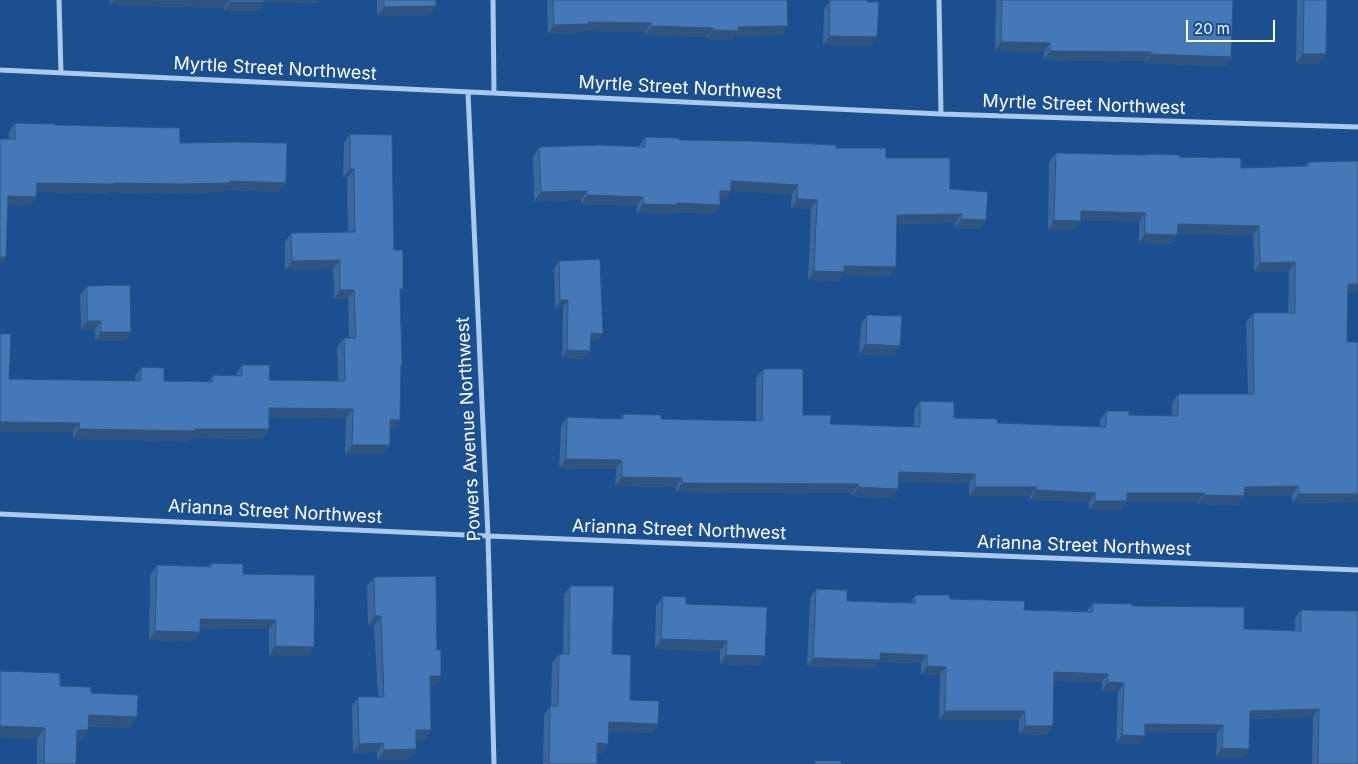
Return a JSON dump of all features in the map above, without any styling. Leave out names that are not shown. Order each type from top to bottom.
[{"type":"street","points":[[59,0],[61,73]]},
{"type":"street","points":[[493,0],[494,93]]},
{"type":"street","points":[[939,0],[941,114]]},
{"type":"street","name":"Myrtle Street Northwest","points":[[0,70],[941,114],[1358,127]]},
{"type":"street","name":"Powers Avenue Northwest","points":[[468,92],[488,536],[494,764]]},
{"type":"street","name":"Arianna Street Northwest","points":[[0,514],[488,536],[1358,570]]},
{"type":"building","points":[[230,0],[264,0],[264,2],[230,2]]},
{"type":"building","points":[[384,0],[436,0],[436,6],[384,7]]},
{"type":"building","points":[[553,0],[787,0],[788,26],[738,27],[738,31],[713,30],[713,28],[651,26],[651,23],[588,22],[588,24],[554,25]]},
{"type":"building","points":[[830,0],[867,0],[867,2],[879,2],[877,37],[829,36]]},
{"type":"building","points":[[1002,0],[1233,0],[1231,57],[1151,54],[1151,52],[1050,51],[1050,43],[1001,42]]},
{"type":"building","points":[[1304,0],[1327,0],[1326,54],[1303,54]]},
{"type":"building","points":[[15,123],[180,128],[180,143],[287,143],[286,183],[230,181],[230,183],[179,184],[37,183],[36,197],[8,196],[6,257],[0,257],[0,139],[15,139]]},
{"type":"building","points":[[350,134],[392,135],[394,250],[403,250],[403,289],[400,289],[402,365],[400,420],[390,420],[390,445],[352,445],[353,409],[269,408],[269,429],[195,429],[195,431],[79,429],[80,423],[0,422],[0,334],[11,334],[9,379],[141,381],[141,367],[164,368],[164,381],[213,382],[213,375],[242,376],[242,365],[270,365],[269,380],[345,381],[344,338],[356,338],[354,290],[340,290],[340,260],[292,261],[291,233],[355,232],[354,169],[350,169]]},
{"type":"building","points":[[645,137],[679,138],[679,140],[836,145],[836,148],[886,148],[886,158],[950,158],[950,189],[988,192],[986,220],[961,219],[962,214],[897,215],[896,267],[844,266],[844,272],[814,271],[817,200],[797,199],[798,185],[731,181],[731,191],[720,191],[720,205],[643,204],[643,197],[587,195],[587,191],[541,192],[539,147],[600,145],[645,147]]},
{"type":"building","points":[[1056,153],[1241,158],[1241,168],[1308,166],[1308,162],[1358,161],[1358,284],[1348,284],[1347,342],[1358,342],[1358,494],[1299,494],[1298,486],[1245,487],[1244,496],[1204,495],[1204,493],[1127,493],[1127,501],[1095,501],[1095,493],[1036,490],[1037,487],[975,487],[975,474],[899,472],[898,489],[858,487],[859,484],[682,483],[682,478],[622,477],[622,460],[566,459],[567,417],[623,419],[623,414],[661,415],[661,419],[762,421],[763,369],[803,369],[803,415],[831,415],[830,424],[920,427],[920,401],[954,402],[954,418],[998,419],[997,423],[1106,427],[1106,411],[1129,411],[1129,415],[1178,416],[1178,394],[1254,394],[1253,313],[1295,313],[1295,262],[1260,263],[1259,226],[1178,224],[1177,235],[1145,234],[1145,213],[1081,211],[1081,221],[1054,220]]},
{"type":"building","points":[[600,259],[603,334],[591,333],[590,351],[567,350],[568,300],[560,300],[559,261]]},
{"type":"building","points":[[130,285],[131,332],[101,332],[101,321],[87,321],[87,286]]},
{"type":"building","points":[[867,315],[902,316],[900,346],[866,344]]},
{"type":"building","points":[[211,563],[243,564],[243,574],[315,575],[314,647],[275,646],[276,620],[200,619],[200,632],[155,631],[157,565],[211,567]]},
{"type":"building","points":[[436,576],[437,650],[441,650],[441,676],[430,676],[431,730],[416,730],[416,749],[384,750],[383,743],[359,744],[358,697],[384,697],[381,616],[375,616],[374,577]]},
{"type":"building","points":[[570,586],[614,586],[612,654],[631,655],[630,700],[659,701],[658,724],[609,722],[608,744],[597,743],[597,764],[549,764],[550,706],[558,706],[559,654],[569,654]]},
{"type":"building","points":[[816,589],[847,590],[847,601],[915,603],[915,595],[950,595],[950,599],[1025,601],[1024,610],[1093,612],[1093,603],[1132,604],[1132,606],[1244,607],[1244,629],[1301,631],[1301,610],[1358,611],[1358,764],[1318,764],[1319,709],[1250,711],[1249,749],[1222,748],[1223,725],[1145,724],[1145,736],[1122,735],[1124,683],[1108,682],[1108,674],[1054,672],[1053,726],[1025,726],[1025,711],[945,711],[946,667],[927,666],[927,655],[880,653],[880,660],[813,658]]},
{"type":"building","points":[[663,596],[686,597],[686,604],[767,607],[765,656],[726,655],[727,641],[661,639]]},
{"type":"building","points":[[0,671],[60,673],[60,686],[91,687],[91,693],[138,695],[137,717],[89,715],[88,730],[77,730],[76,764],[44,764],[45,728],[0,726]]},
{"type":"building","points":[[815,761],[841,761],[841,764],[815,764]]}]
